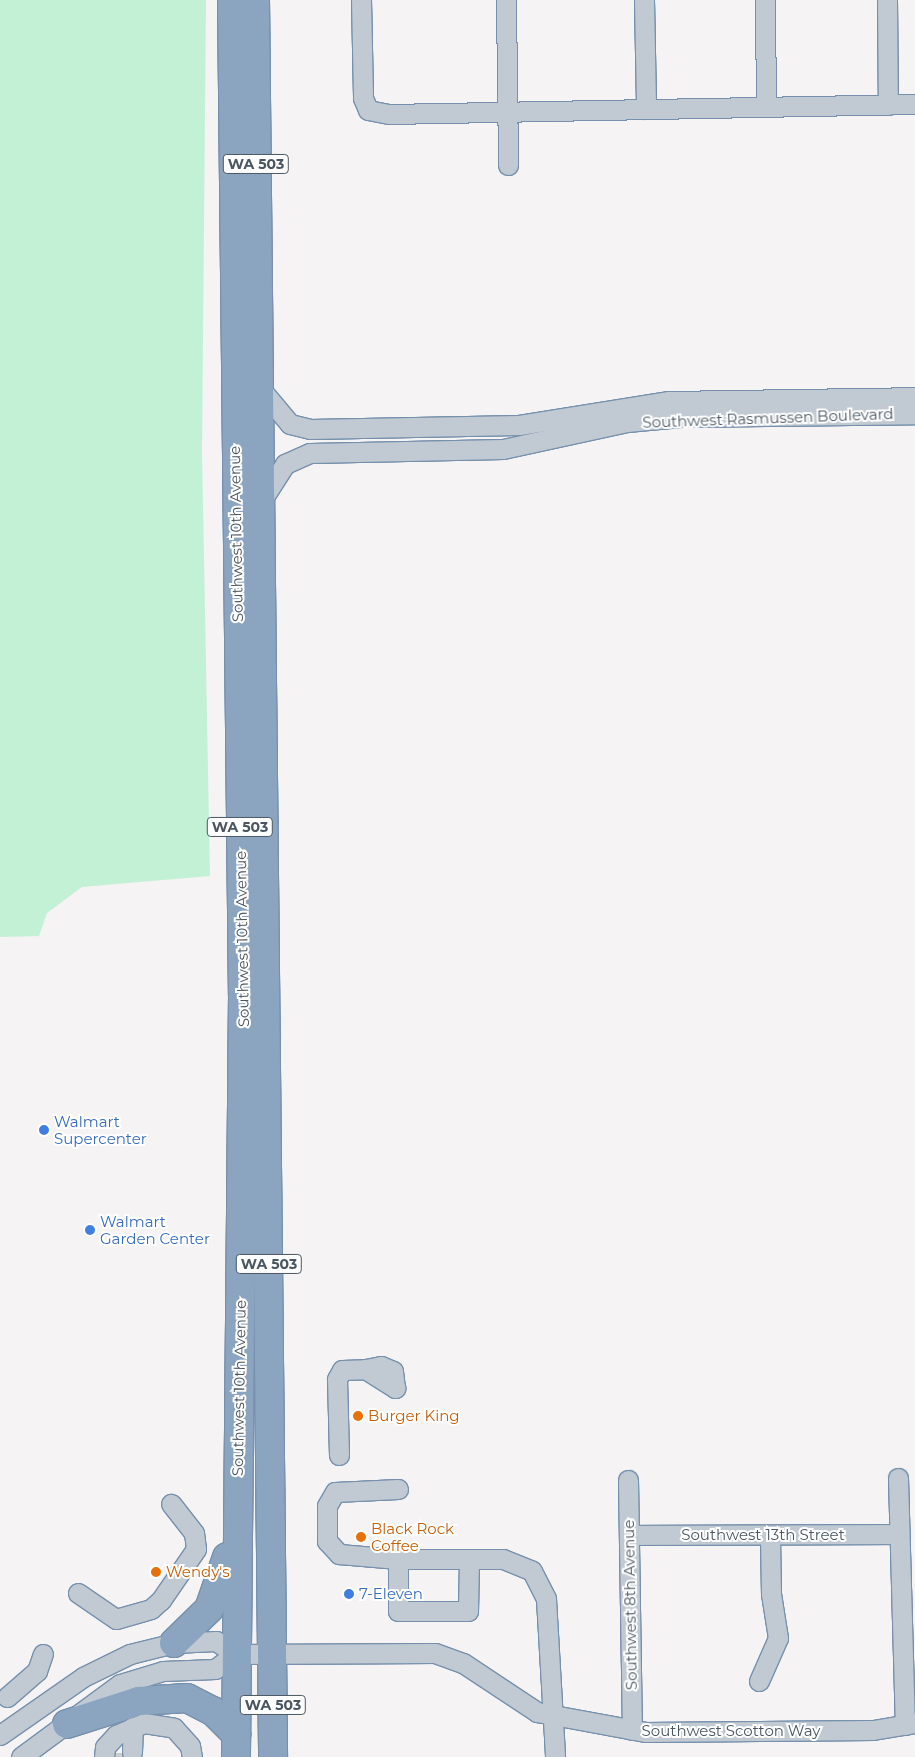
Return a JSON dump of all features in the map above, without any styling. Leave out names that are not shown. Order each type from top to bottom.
[{"type":"highway","name":"Southwest 10th Avenue","points":[[232,0],[243,996],[236,1746]]},
{"type":"highway","name":"Southwest 10th Avenue","points":[[255,0],[273,1757]]},
{"type":"highway","points":[[174,1643],[202,1618],[216,1599],[237,1530]]},
{"type":"highway","points":[[67,1724],[139,1700],[187,1698],[213,1711],[236,1746]]},
{"type":"street","points":[[361,0],[363,98],[368,110],[507,111],[915,104]]},
{"type":"street","points":[[506,0],[508,165]]},
{"type":"street","points":[[644,0],[646,109]]},
{"type":"street","points":[[765,0],[766,107]]},
{"type":"street","points":[[887,0],[888,105]]},
{"type":"street","name":"Southwest Rasmussen Boulevard","points":[[259,387],[290,424],[310,428],[519,425],[669,401],[915,397]]},
{"type":"street","name":"Southwest Rasmussen Boulevard","points":[[259,506],[285,464],[310,453],[503,449],[627,422],[681,417],[915,414]]},
{"type":"street","points":[[338,1456],[337,1379],[346,1368],[365,1369],[394,1388]]},
{"type":"street","points":[[898,1478],[898,1534],[910,1724]]},
{"type":"street","name":"Southwest 8th Avenue","points":[[628,1480],[632,1730]]},
{"type":"street","points":[[398,1489],[335,1492],[328,1500],[327,1541],[336,1552],[398,1558],[519,1562],[542,1584],[554,1717],[555,1757]]},
{"type":"street","points":[[78,1593],[116,1619],[151,1609],[161,1600],[196,1549],[194,1533],[171,1504]]},
{"type":"street","name":"Southwest 13th Street","points":[[629,1536],[898,1534]]},
{"type":"street","points":[[759,1681],[778,1638],[771,1594],[770,1535]]},
{"type":"street","points":[[398,1558],[398,1611],[468,1611],[468,1559]]},
{"type":"street","points":[[0,1735],[99,1667],[174,1643],[216,1641],[236,1654],[215,1669],[163,1670],[120,1684],[21,1757]]},
{"type":"street","points":[[7,1697],[37,1671],[43,1654]]},
{"type":"street","name":"Southwest Scotton Way","points":[[236,1654],[435,1654],[463,1663],[521,1703],[554,1717],[632,1730],[872,1730],[910,1724]]},
{"type":"street","points":[[120,1744],[144,1723],[174,1728],[190,1746],[192,1757]]},
{"type":"green space","points":[[0,0],[206,0],[202,452],[210,876],[82,887],[47,913],[39,936],[0,937]]},
{"type":"tunnel","points":[[123,1752],[123,1757]]},
{"type":"place","name":"Walmart Supercenter","points":[[44,1130]]},
{"type":"place","name":"Walmart Garden Center","points":[[90,1230]]},
{"type":"place","name":"Burger King","points":[[358,1416]]},
{"type":"place","name":"Black Rock Coffee","points":[[361,1537]]},
{"type":"place","name":"Wendy's","points":[[156,1572]]},
{"type":"place","name":"7-Eleven","points":[[349,1594]]}]
